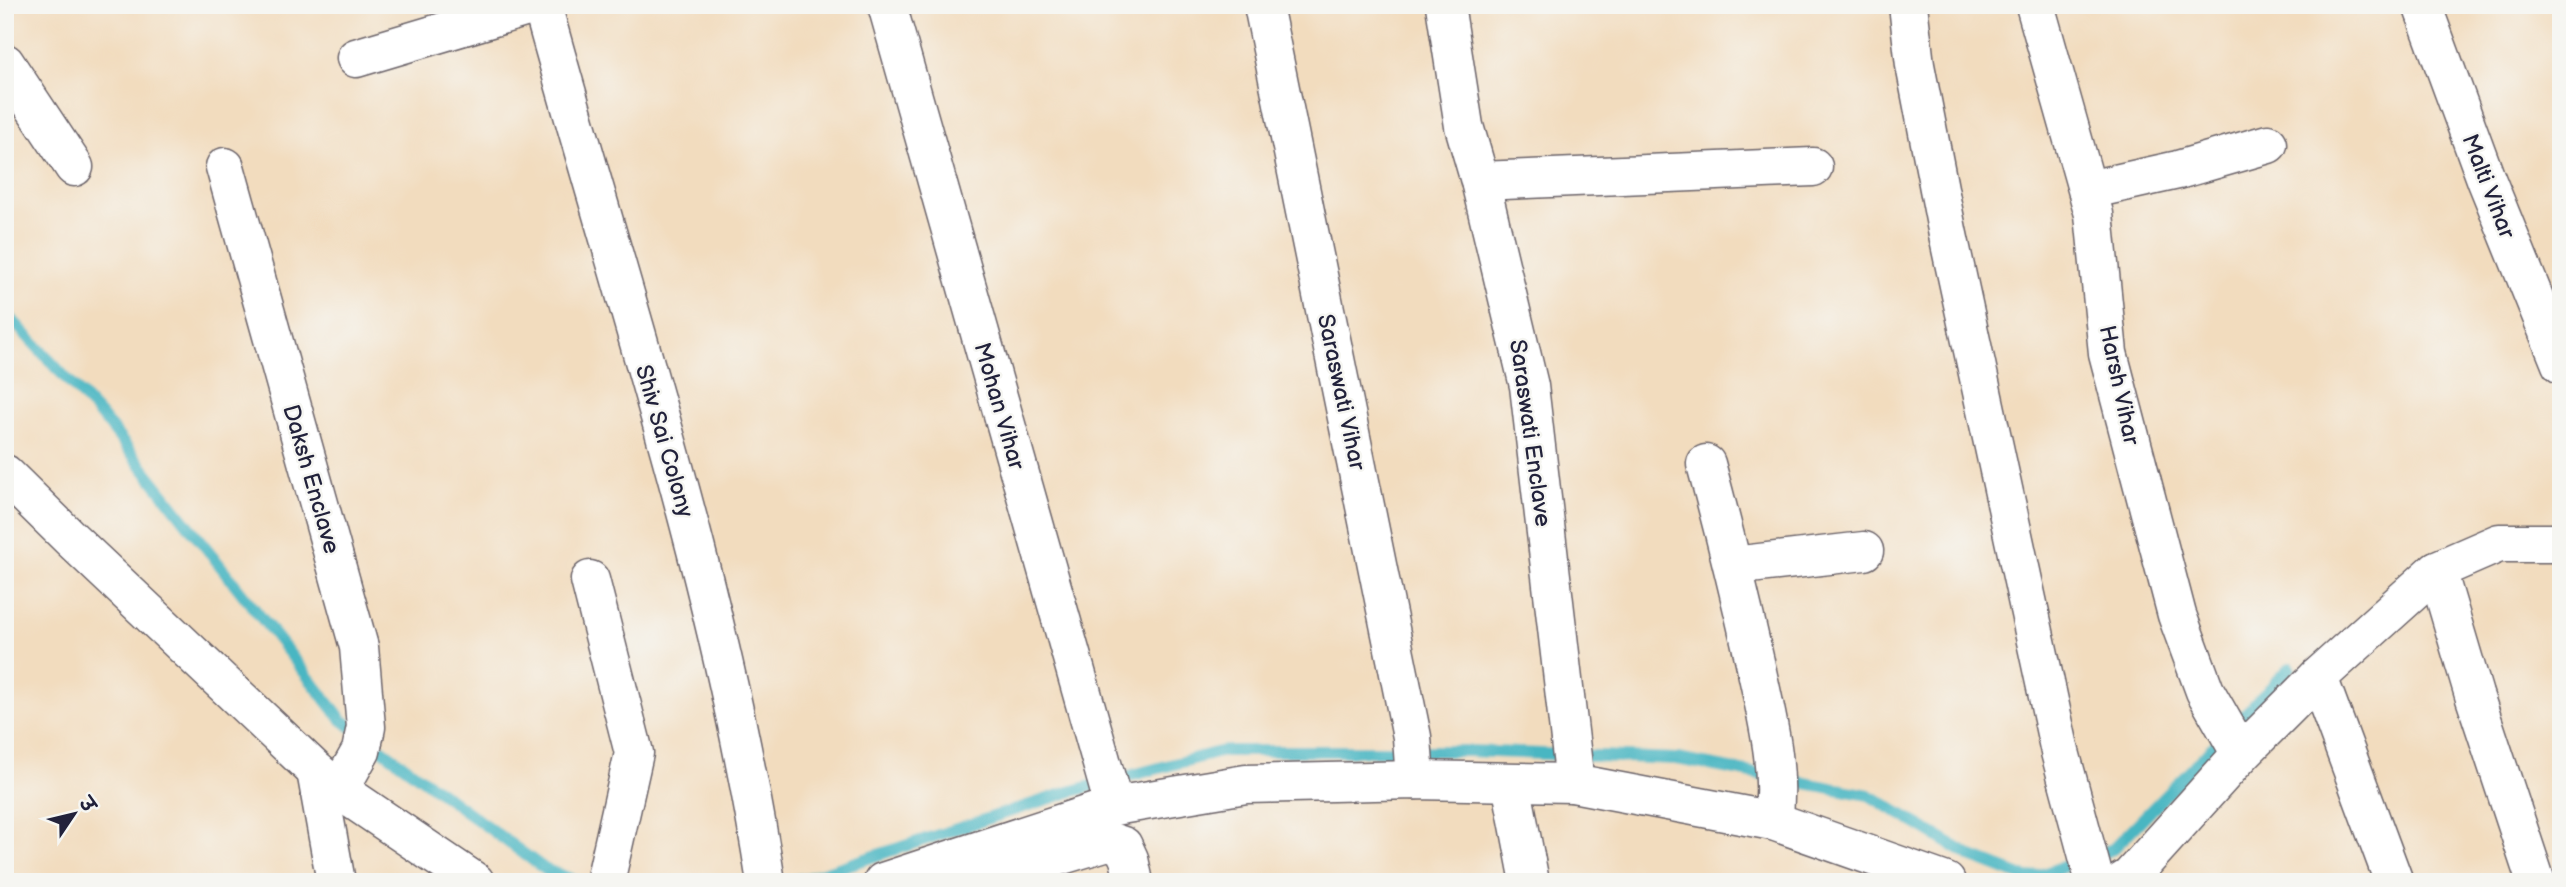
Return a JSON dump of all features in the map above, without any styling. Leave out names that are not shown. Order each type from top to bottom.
[{"type":"street","points":[[356,58],[534,5]]},
{"type":"street","name":"Shiv Sai Colony","points":[[542,5],[678,481],[742,743],[766,879]]},
{"type":"street","name":"Mohan Vihar","points":[[887,5],[1108,800]]},
{"type":"street","name":"Saraswati Vihar","points":[[1263,5],[1414,762]]},
{"type":"street","name":"Saraswati Enclave","points":[[1445,5],[1464,126],[1480,181],[1529,386],[1572,762]]},
{"type":"street","points":[[1908,5],[1915,65],[1947,230],[2060,752],[2099,870],[2130,877],[2237,747],[2437,570],[2498,543],[2561,543]]},
{"type":"street","name":"Harsh Vihar","points":[[2035,5],[2094,214],[2108,353],[2177,615],[2205,691],[2237,747]]},
{"type":"street","name":"Malti Vihar","points":[[2422,5],[2486,179],[2561,364]]},
{"type":"street","points":[[5,63],[74,167]]},
{"type":"street","points":[[2088,190],[2178,170],[2268,144]]},
{"type":"street","name":"Daksh Enclave","points":[[225,167],[359,647],[363,739],[328,780]]},
{"type":"street","points":[[1480,181],[1813,167]]},
{"type":"street","points":[[1706,464],[1733,566],[1774,753],[1775,808]]},
{"type":"street","points":[[5,474],[328,780],[475,882]]},
{"type":"street","points":[[1733,566],[1864,551]]},
{"type":"street","points":[[2437,570],[2474,695],[2536,882]]},
{"type":"street","points":[[590,580],[634,753],[605,881]]},
{"type":"street","points":[[2318,677],[2394,882]]},
{"type":"street","points":[[883,882],[1108,800],[1414,762],[1511,783],[1572,762],[1775,808],[1946,882]]},
{"type":"street","points":[[328,780],[336,882]]},
{"type":"street","points":[[1511,783],[1530,882]]},
{"type":"street","points":[[973,882],[1108,800]]},
{"type":"street","points":[[1108,800],[1129,859],[1134,882]]},
{"type":"waterway","points":[[5,312],[110,426],[342,720],[546,870],[579,882]]},
{"type":"waterway","points":[[786,882],[808,878],[1069,792],[1223,751],[1468,751],[1677,759],[1869,795],[1970,856],[2029,879],[2113,849],[2290,668]]}]
